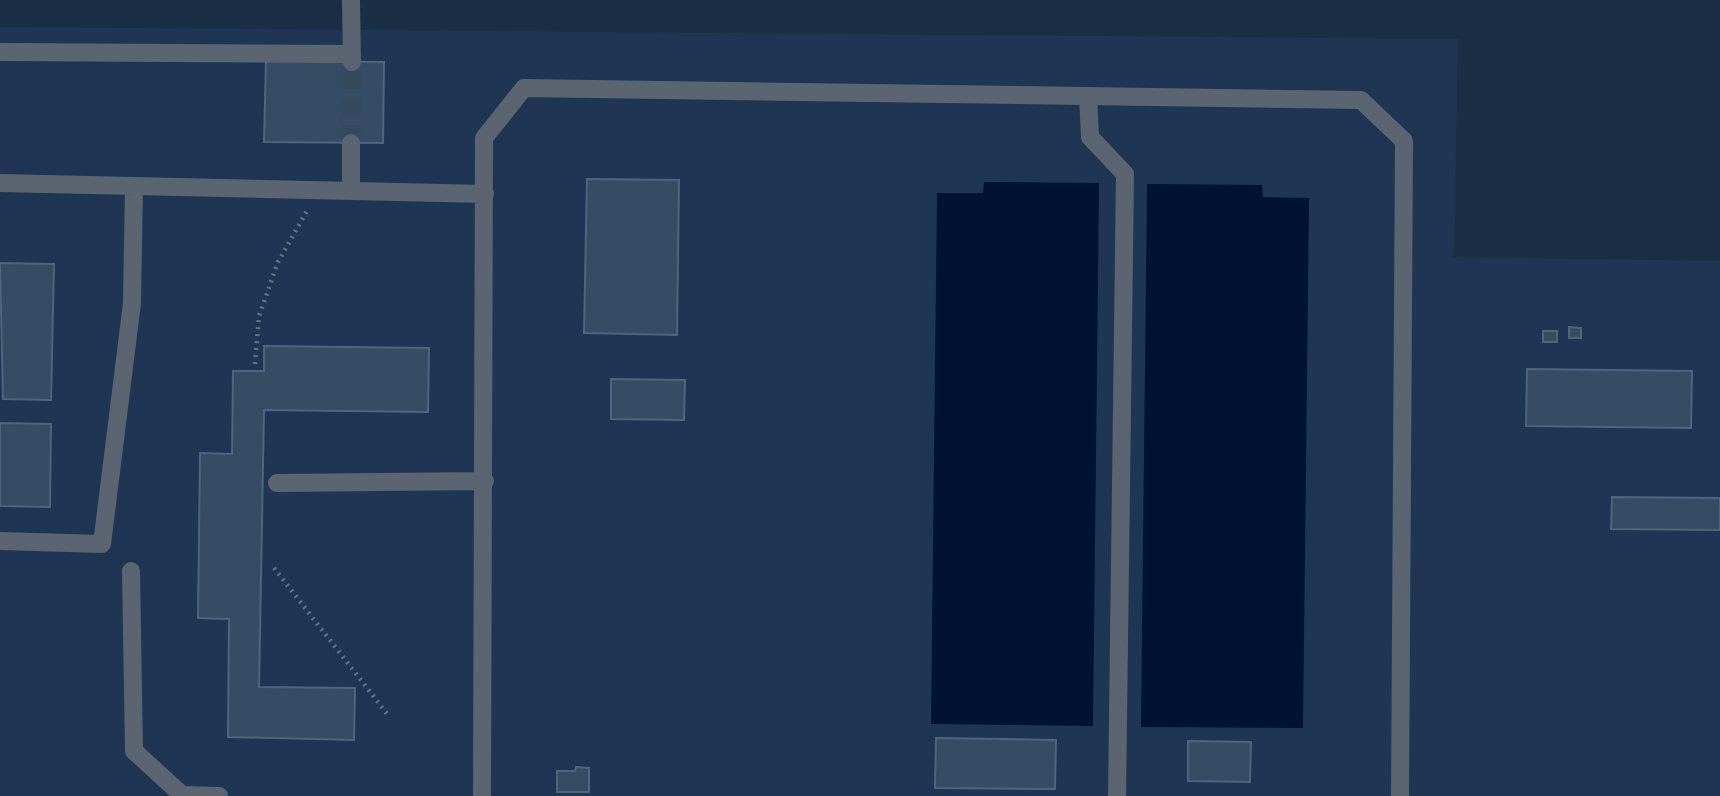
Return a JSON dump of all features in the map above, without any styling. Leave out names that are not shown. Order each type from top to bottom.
[{"type":"lane","points":[[0,52],[352,58],[351,0]]},
{"type":"lane","points":[[482,796],[484,138],[524,88],[1361,100],[1404,141],[1400,796]]},
{"type":"lane","points":[[1088,96],[1090,136],[1125,174],[1117,796]]},
{"type":"lane","points":[[351,143],[351,191]]},
{"type":"lane","points":[[0,183],[485,194]]},
{"type":"lane","points":[[0,541],[102,544],[132,303],[134,186]]},
{"type":"lane","points":[[277,482],[485,481]]},
{"type":"lane","points":[[131,571],[134,751],[182,795],[219,796]]},
{"type":"path","points":[[255,364],[259,316],[278,262],[319,190]]},
{"type":"path","points":[[274,568],[388,715]]},
{"type":"shaded area","points":[[0,27],[1458,39],[1454,257],[1720,261],[1720,796],[0,796]]},
{"type":"shaded area","points":[[984,182],[1099,183],[1093,726],[931,724],[937,193],[983,193]]},
{"type":"shaded area","points":[[1147,184],[1262,185],[1263,197],[1309,198],[1303,728],[1141,727]]},
{"type":"building","points":[[266,61],[384,62],[383,143],[264,142]]},
{"type":"building","points":[[587,179],[679,180],[677,335],[584,333]]},
{"type":"building","points":[[0,263],[54,264],[51,400],[3,399]]},
{"type":"building","points":[[1569,327],[1581,328],[1581,338],[1569,338]]},
{"type":"building","points":[[1543,331],[1557,331],[1557,342],[1543,342]]},
{"type":"building","points":[[264,346],[429,348],[428,412],[264,410],[259,687],[355,688],[354,740],[228,737],[229,619],[198,618],[200,453],[232,454],[233,371],[264,371]]},
{"type":"building","points":[[1527,369],[1692,371],[1691,428],[1526,426]]},
{"type":"building","points":[[611,379],[685,380],[684,420],[611,419]]},
{"type":"building","points":[[0,423],[51,424],[50,507],[0,506]]},
{"type":"building","points":[[1612,497],[1720,498],[1720,530],[1611,529]]},
{"type":"building","points":[[936,738],[1056,740],[1055,789],[935,788]]},
{"type":"building","points":[[1188,741],[1251,742],[1250,782],[1188,781]]},
{"type":"building","points":[[576,767],[589,768],[589,792],[557,792],[557,771],[575,771]]},
{"type":"tunnel","points":[[351,143],[352,62]]}]
